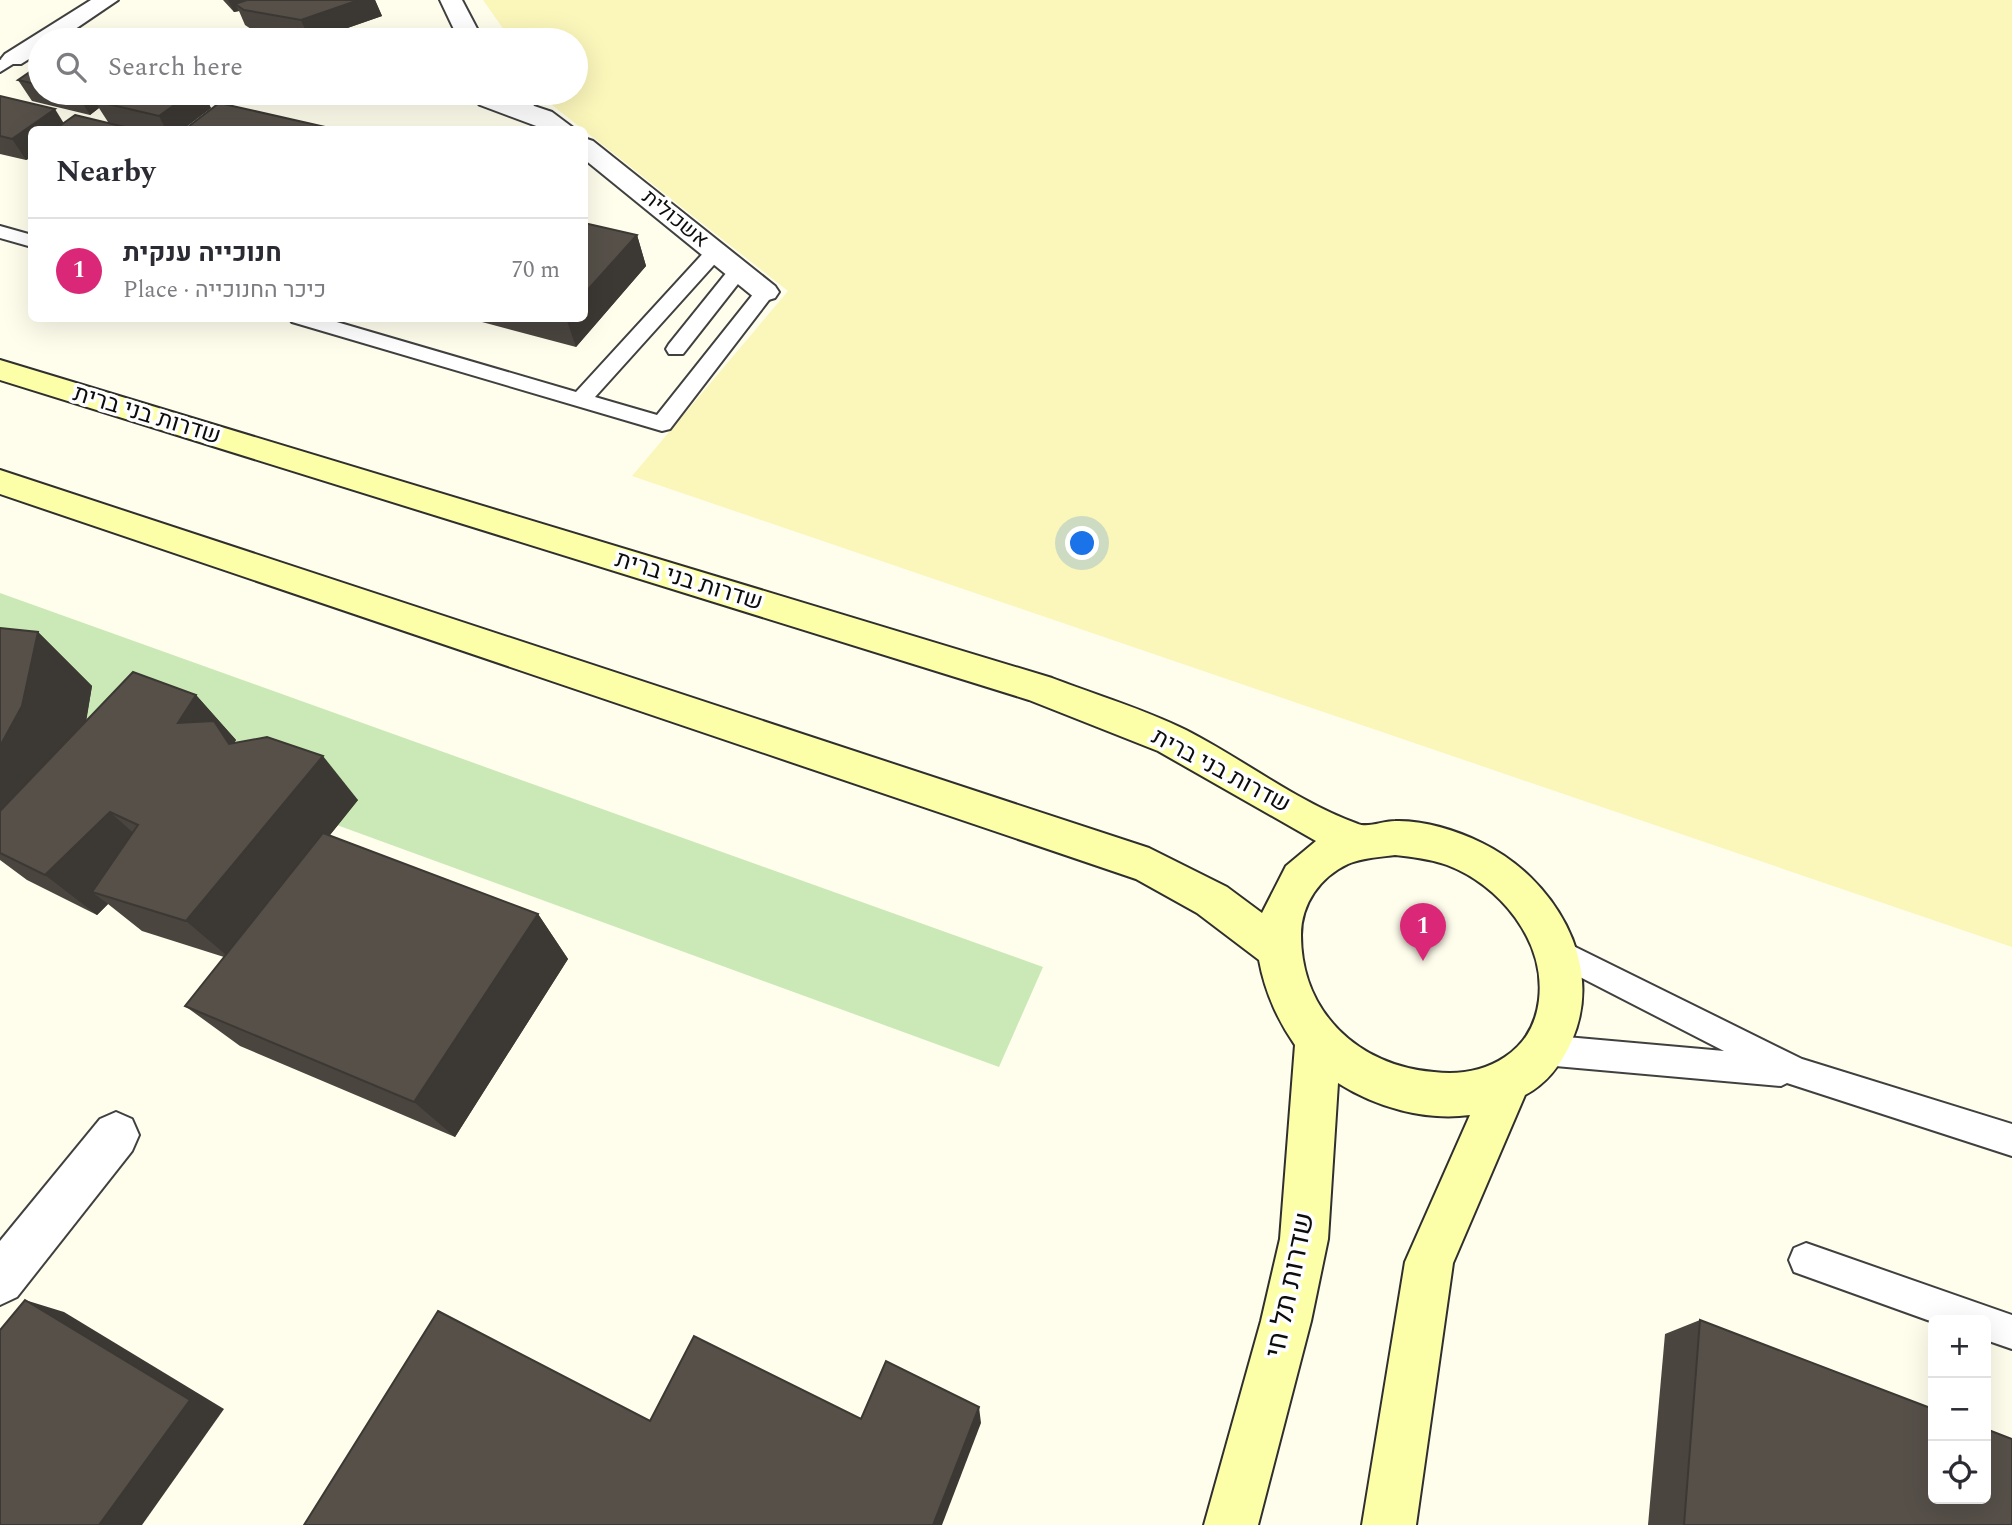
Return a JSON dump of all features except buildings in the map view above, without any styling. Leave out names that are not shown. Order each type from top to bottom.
[{"type":"main road","name":"שדרות בני ברית","points":[[0,370],[1039,688],[1171,740],[1281,804],[1357,842]]},
{"type":"main road","points":[[0,482],[1149,866],[1212,900],[1278,949]]},
{"type":"main road","points":[[1395,838],[1434,843],[1474,858],[1508,882],[1537,913],[1555,950],[1563,988],[1557,1026],[1539,1058],[1508,1082],[1472,1094],[1421,1094],[1390,1087],[1350,1068],[1318,1040],[1296,1011],[1282,980],[1278,949],[1282,913],[1298,881],[1324,857],[1357,842],[1395,838]]},
{"type":"main road","name":"שדרות תל חי","points":[[1231,1525],[1286,1321],[1304,1239],[1318,1040]]},
{"type":"main road","points":[[1389,1525],[1429,1262],[1508,1082]]},
{"type":"street","points":[[63,28],[107,0]]},
{"type":"street","points":[[451,0],[465,28]]},
{"type":"street","points":[[6,63],[28,50]]},
{"type":"street","points":[[504,105],[548,116],[559,126]]},
{"type":"street","name":"אשכולית","points":[[588,149],[765,292]]},
{"type":"street","points":[[0,1280],[116,1135]]},
{"type":"lane","points":[[518,110],[524,105]]},
{"type":"lane","points":[[0,232],[28,240]]},
{"type":"lane","points":[[581,400],[715,252]]},
{"type":"lane","points":[[676,349],[738,271]]},
{"type":"lane","points":[[313,322],[662,424],[765,292]]},
{"type":"lane","points":[[1555,950],[1796,1072],[2012,1140]]},
{"type":"lane","points":[[1544,1050],[1796,1072]]},
{"type":"lane","points":[[1806,1260],[1964,1315]]},
{"type":"lane","points":[[1991,1325],[2012,1332]]},
{"type":"green space","points":[[0,593],[1043,967],[999,1067],[0,702]]},
{"type":"sand","points":[[483,0],[2012,0],[2012,947],[632,476],[788,291],[588,133],[588,126],[579,126],[552,105],[588,105],[588,28],[503,28]]},
{"type":"place","name":"חנוכייה ענקית","points":[[1423,961]]}]
